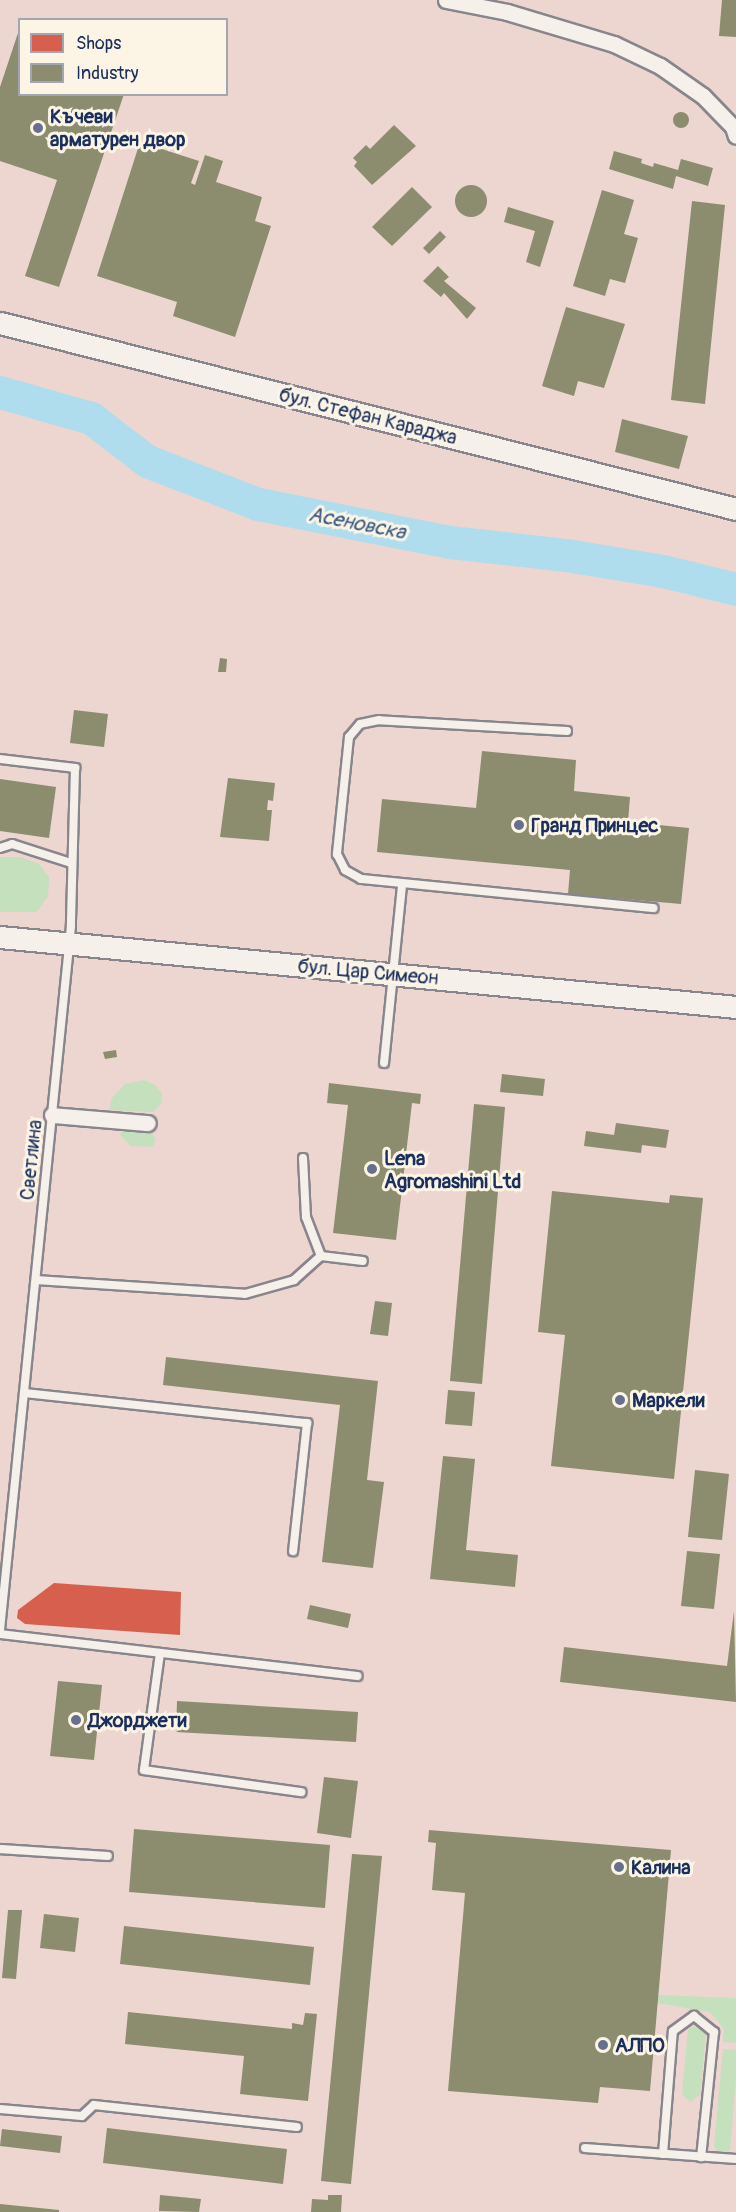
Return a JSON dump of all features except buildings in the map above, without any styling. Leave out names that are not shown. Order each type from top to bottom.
[{"type":"main road","name":"бул. Стефан Караджа","points":[[0,323],[736,509]]},
{"type":"main road","name":"бул. Цар Симеон","points":[[0,937],[736,1007]]},
{"type":"street","points":[[446,0],[507,12],[614,44],[660,66],[703,96],[733,127],[736,136]]},
{"type":"street","points":[[52,1115],[148,1123]]},
{"type":"lane","points":[[567,731],[379,720],[360,724],[349,737],[337,854],[345,870],[361,879],[402,885],[654,908]]},
{"type":"lane","name":"Светлина","points":[[0,759],[75,768],[69,944],[0,1632]]},
{"type":"lane","points":[[0,848],[12,844],[71,863]]},
{"type":"lane","points":[[384,1063],[402,885]]},
{"type":"lane","points":[[303,1158],[306,1218],[321,1256]]},
{"type":"lane","points":[[36,1280],[245,1294],[294,1280],[321,1256],[363,1262]]},
{"type":"lane","points":[[24,1393],[306,1423],[293,1551]]},
{"type":"lane","points":[[0,1632],[358,1676]]},
{"type":"lane","points":[[160,1653],[144,1770],[301,1792]]},
{"type":"lane","points":[[0,1849],[108,1856]]},
{"type":"lane","points":[[663,2154],[673,2031],[694,2016],[714,2032],[702,2157]]},
{"type":"lane","points":[[0,2109],[82,2116],[94,2105],[297,2127]]},
{"type":"lane","points":[[585,2148],[736,2159]]},
{"type":"shaded area","points":[[0,0],[736,0],[736,2212],[0,2212]]},
{"type":"green space","points":[[0,857],[21,857],[39,864],[49,877],[48,896],[37,912],[0,912]]},
{"type":"green space","points":[[144,1080],[155,1085],[162,1094],[161,1104],[153,1112],[109,1110],[112,1098],[125,1084]]},
{"type":"green space","points":[[125,1130],[150,1132],[156,1138],[153,1147],[130,1146],[120,1134]]},
{"type":"green space","points":[[658,1995],[736,1998],[736,2043],[723,2042],[724,2029],[710,2012],[657,2003]]},
{"type":"green space","points":[[693,2026],[706,2032],[700,2095],[690,2102],[682,2094],[688,2030]]},
{"type":"green space","points":[[723,2049],[736,2050],[736,2076],[730,2150],[720,2154],[714,2146]]},
{"type":"waterway","name":"Асеновска","points":[[0,392],[91,418],[147,461],[258,504],[450,542],[566,555],[663,571],[736,589]]},
{"type":"place","name":"Къчеви арматурен двор","points":[[38,128]]},
{"type":"place","name":"Гранд Принцес","points":[[519,825]]},
{"type":"place","name":"Lena Agromashini Ltd","points":[[372,1169]]},
{"type":"place","name":"Маркели","points":[[620,1400]]},
{"type":"place","name":"Джорджети","points":[[76,1720]]},
{"type":"place","name":"Калина","points":[[619,1867]]},
{"type":"place","name":"АЛПО","points":[[603,2045]]}]
